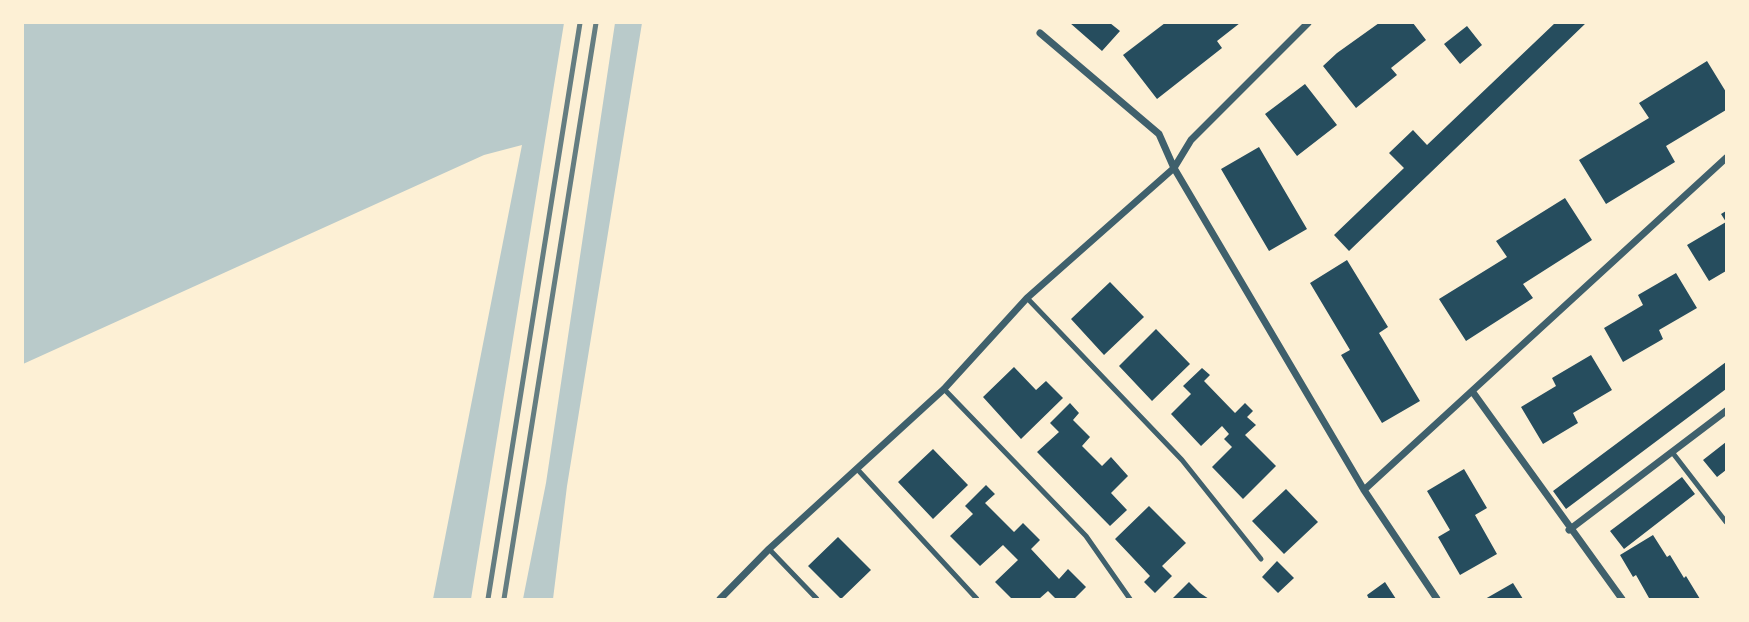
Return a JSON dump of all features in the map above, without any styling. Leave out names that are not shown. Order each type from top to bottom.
[{"type":"street","points":[[720,599],[769,549],[944,389],[1027,298],[1174,168],[1191,139],[1308,23]]},
{"type":"street","points":[[1040,33],[1158,134],[1174,168],[1364,491],[1437,599]]},
{"type":"street","points":[[1364,491],[1726,158]]},
{"type":"street","points":[[1472,391],[1569,530],[1622,599]]},
{"type":"street","points":[[1569,530],[1726,411]]},
{"type":"lane","points":[[1027,298],[1182,460],[1261,559]]},
{"type":"lane","points":[[944,389],[1086,536],[1130,599]]},
{"type":"lane","points":[[1672,452],[1726,522]]},
{"type":"lane","points":[[858,470],[977,599]]},
{"type":"lane","points":[[769,549],[817,599]]},
{"type":"shaded area","points":[[23,23],[564,23],[471,599],[433,599],[522,145],[484,155],[23,364]]},
{"type":"shaded area","points":[[615,23],[642,23],[567,486],[553,599],[523,599],[546,483]]},
{"type":"building","points":[[1070,23],[1110,23],[1120,31],[1102,51]]},
{"type":"building","points":[[1165,23],[1240,23],[1217,41],[1222,48],[1157,99],[1123,55]]},
{"type":"building","points":[[1379,23],[1413,23],[1426,40],[1391,68],[1397,75],[1356,108],[1323,66]]},
{"type":"building","points":[[1555,23],[1586,23],[1349,251],[1334,235],[1404,168],[1389,153],[1413,130],[1427,145]]},
{"type":"building","points":[[1467,26],[1482,45],[1460,64],[1444,44]]},
{"type":"building","points":[[1707,61],[1726,92],[1726,110],[1666,146],[1675,162],[1606,204],[1579,160],[1649,118],[1639,103]]},
{"type":"building","points":[[1305,84],[1337,125],[1297,156],[1265,114]]},
{"type":"building","points":[[1259,147],[1307,229],[1269,251],[1221,169]]},
{"type":"building","points":[[1565,198],[1592,240],[1523,284],[1533,298],[1466,341],[1439,299],[1507,257],[1496,241]]},
{"type":"building","points":[[1726,222],[1726,271],[1709,281],[1687,245]]},
{"type":"building","points":[[1347,260],[1388,327],[1379,333],[1420,401],[1382,423],[1341,355],[1350,350],[1310,283]]},
{"type":"building","points":[[1676,273],[1697,308],[1659,330],[1663,339],[1623,362],[1604,328],[1643,305],[1638,295]]},
{"type":"building","points":[[1110,282],[1144,317],[1104,355],[1071,319]]},
{"type":"building","points":[[1156,329],[1190,364],[1152,401],[1119,366]]},
{"type":"building","points":[[1591,355],[1612,390],[1573,413],[1578,423],[1543,444],[1521,407],[1556,386],[1552,378]]},
{"type":"building","points":[[1726,362],[1726,389],[1566,509],[1553,491]]},
{"type":"building","points":[[1014,367],[1036,390],[1046,381],[1063,398],[1021,439],[983,397]]},
{"type":"building","points":[[1202,368],[1210,375],[1204,381],[1235,413],[1245,403],[1253,411],[1247,417],[1256,425],[1245,435],[1276,466],[1243,499],[1212,467],[1232,447],[1224,439],[1229,434],[1222,426],[1201,446],[1171,414],[1191,394],[1183,386]]},
{"type":"building","points":[[1070,403],[1079,413],[1073,420],[1090,437],[1082,446],[1102,466],[1111,457],[1128,476],[1111,493],[1127,510],[1110,526],[1037,452],[1059,432],[1050,423]]},
{"type":"building","points":[[1726,442],[1726,470],[1717,477],[1703,460]]},
{"type":"building","points":[[933,449],[968,485],[933,519],[898,482]]},
{"type":"building","points":[[1464,469],[1487,508],[1475,515],[1497,554],[1460,575],[1438,537],[1450,530],[1427,491]]},
{"type":"building","points":[[1682,477],[1695,494],[1624,549],[1610,531]]},
{"type":"building","points":[[986,485],[995,494],[985,503],[1014,532],[1023,523],[1040,540],[1031,549],[1059,579],[1068,569],[1086,587],[1074,599],[1056,599],[1048,591],[1039,599],[1012,599],[995,582],[1018,560],[1003,545],[980,566],[950,536],[973,514],[965,506]]},
{"type":"building","points":[[1286,489],[1318,522],[1284,554],[1252,521]]},
{"type":"building","points":[[1149,506],[1186,543],[1162,566],[1172,576],[1155,593],[1144,582],[1150,576],[1115,539]]},
{"type":"building","points":[[1653,535],[1667,557],[1670,555],[1684,578],[1686,576],[1700,599],[1649,598],[1636,575],[1633,577],[1620,555]]},
{"type":"building","points":[[838,537],[871,570],[841,599],[808,566]]},
{"type":"building","points":[[1277,561],[1294,578],[1278,593],[1262,577]]},
{"type":"building","points":[[1189,582],[1200,593],[1209,599],[1172,599]]},
{"type":"building","points":[[1385,582],[1396,599],[1369,599],[1367,595]]},
{"type":"building","points":[[1513,583],[1523,599],[1485,599]]},
{"type":"railway","points":[[488,599],[580,23]]},
{"type":"railway","points":[[504,599],[596,23]]}]
